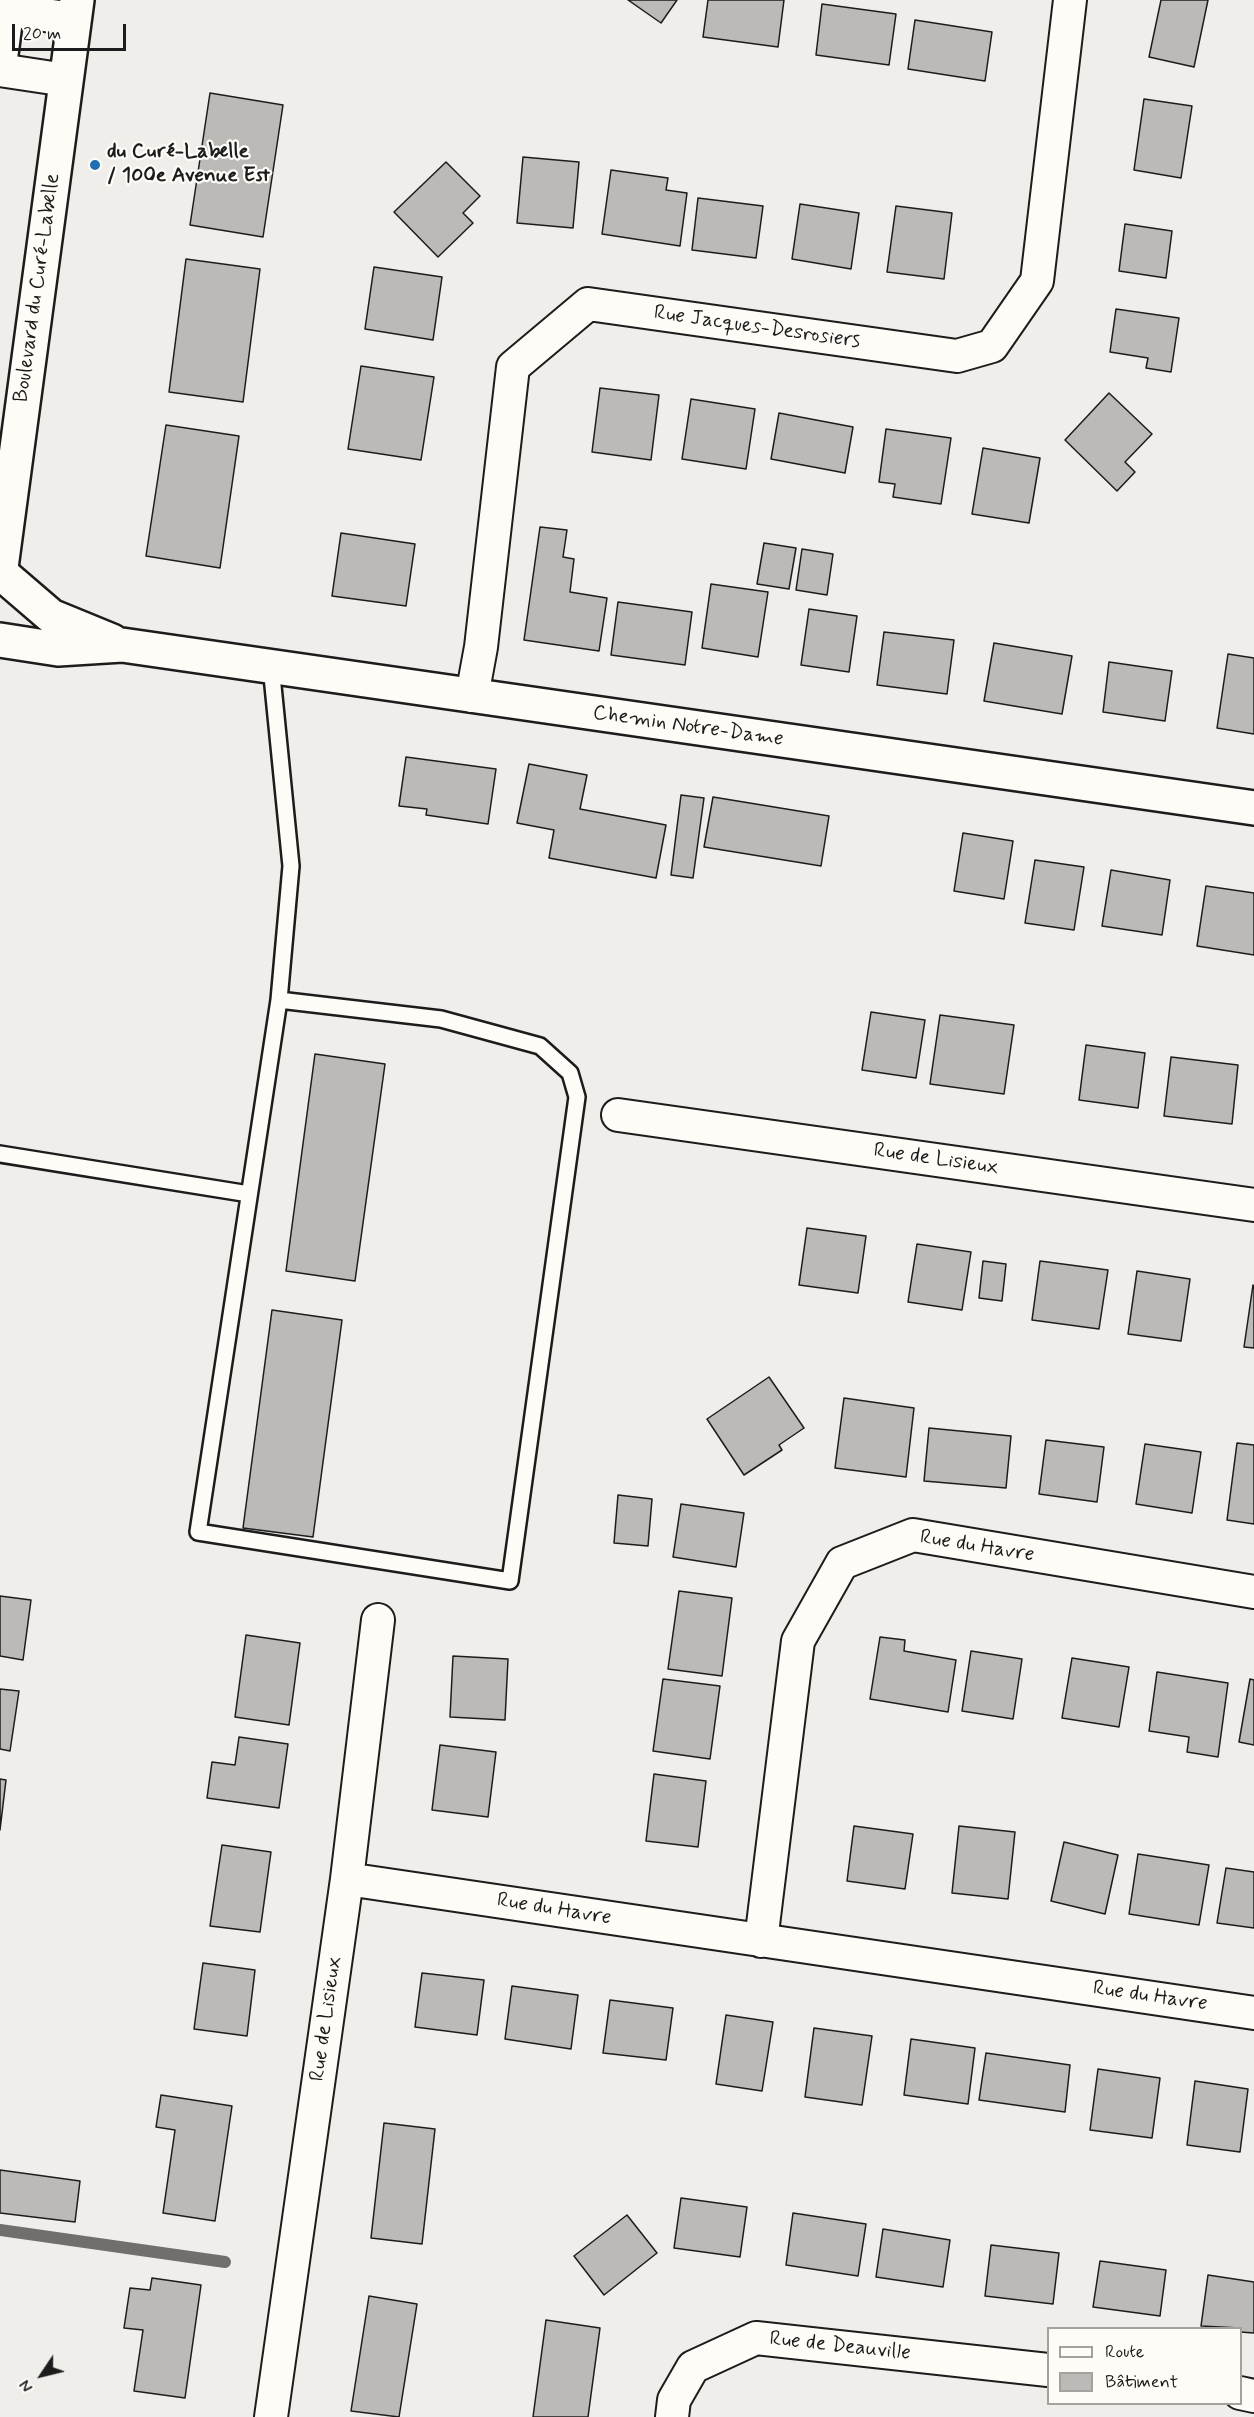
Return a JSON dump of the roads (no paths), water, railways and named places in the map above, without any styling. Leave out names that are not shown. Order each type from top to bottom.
[{"type":"street","name":"Rue Jacques-Desrosiers","points":[[472,696],[481,647],[513,368],[588,304],[957,356],[992,346],[1036,281],[1070,0]]},
{"type":"street","points":[[0,62],[5,6],[75,9]]},
{"type":"street","name":"Boulevard du Curé-Labelle","points":[[0,574],[75,9]]},
{"type":"street","points":[[0,70],[66,80]]},
{"type":"street","name":"Chemin Notre-Dame","points":[[0,574],[51,616],[122,645]]},
{"type":"street","name":"Chemin Notre-Dame","points":[[0,640],[58,649],[122,645],[1254,808]]},
{"type":"street","name":"Rue de Lisieux","points":[[618,1115],[1254,1205]]},
{"type":"street","name":"Rue du Havre","points":[[761,1941],[798,1641],[842,1563],[913,1535],[1254,1592]]},
{"type":"street","name":"Rue de Lisieux","points":[[270,2417],[347,1879],[378,1620]]},
{"type":"street","name":"Rue du Havre","points":[[347,1879],[1254,2013]]},
{"type":"street","name":"Rue de Deauville","points":[[672,2417],[674,2400],[693,2367],[756,2338],[1047,2370]]},
{"type":"lane","points":[[271,666],[291,866],[279,1000],[198,1532],[510,1581],[577,1097],[570,1073],[540,1046],[441,1019],[279,1000]]},
{"type":"lane","points":[[0,1154],[249,1194]]},
{"type":"waterway","points":[[0,2230],[225,2262]]},
{"type":"place","name":"du Curé-Labelle / 100e Avenue Est","points":[[95,165]]}]
